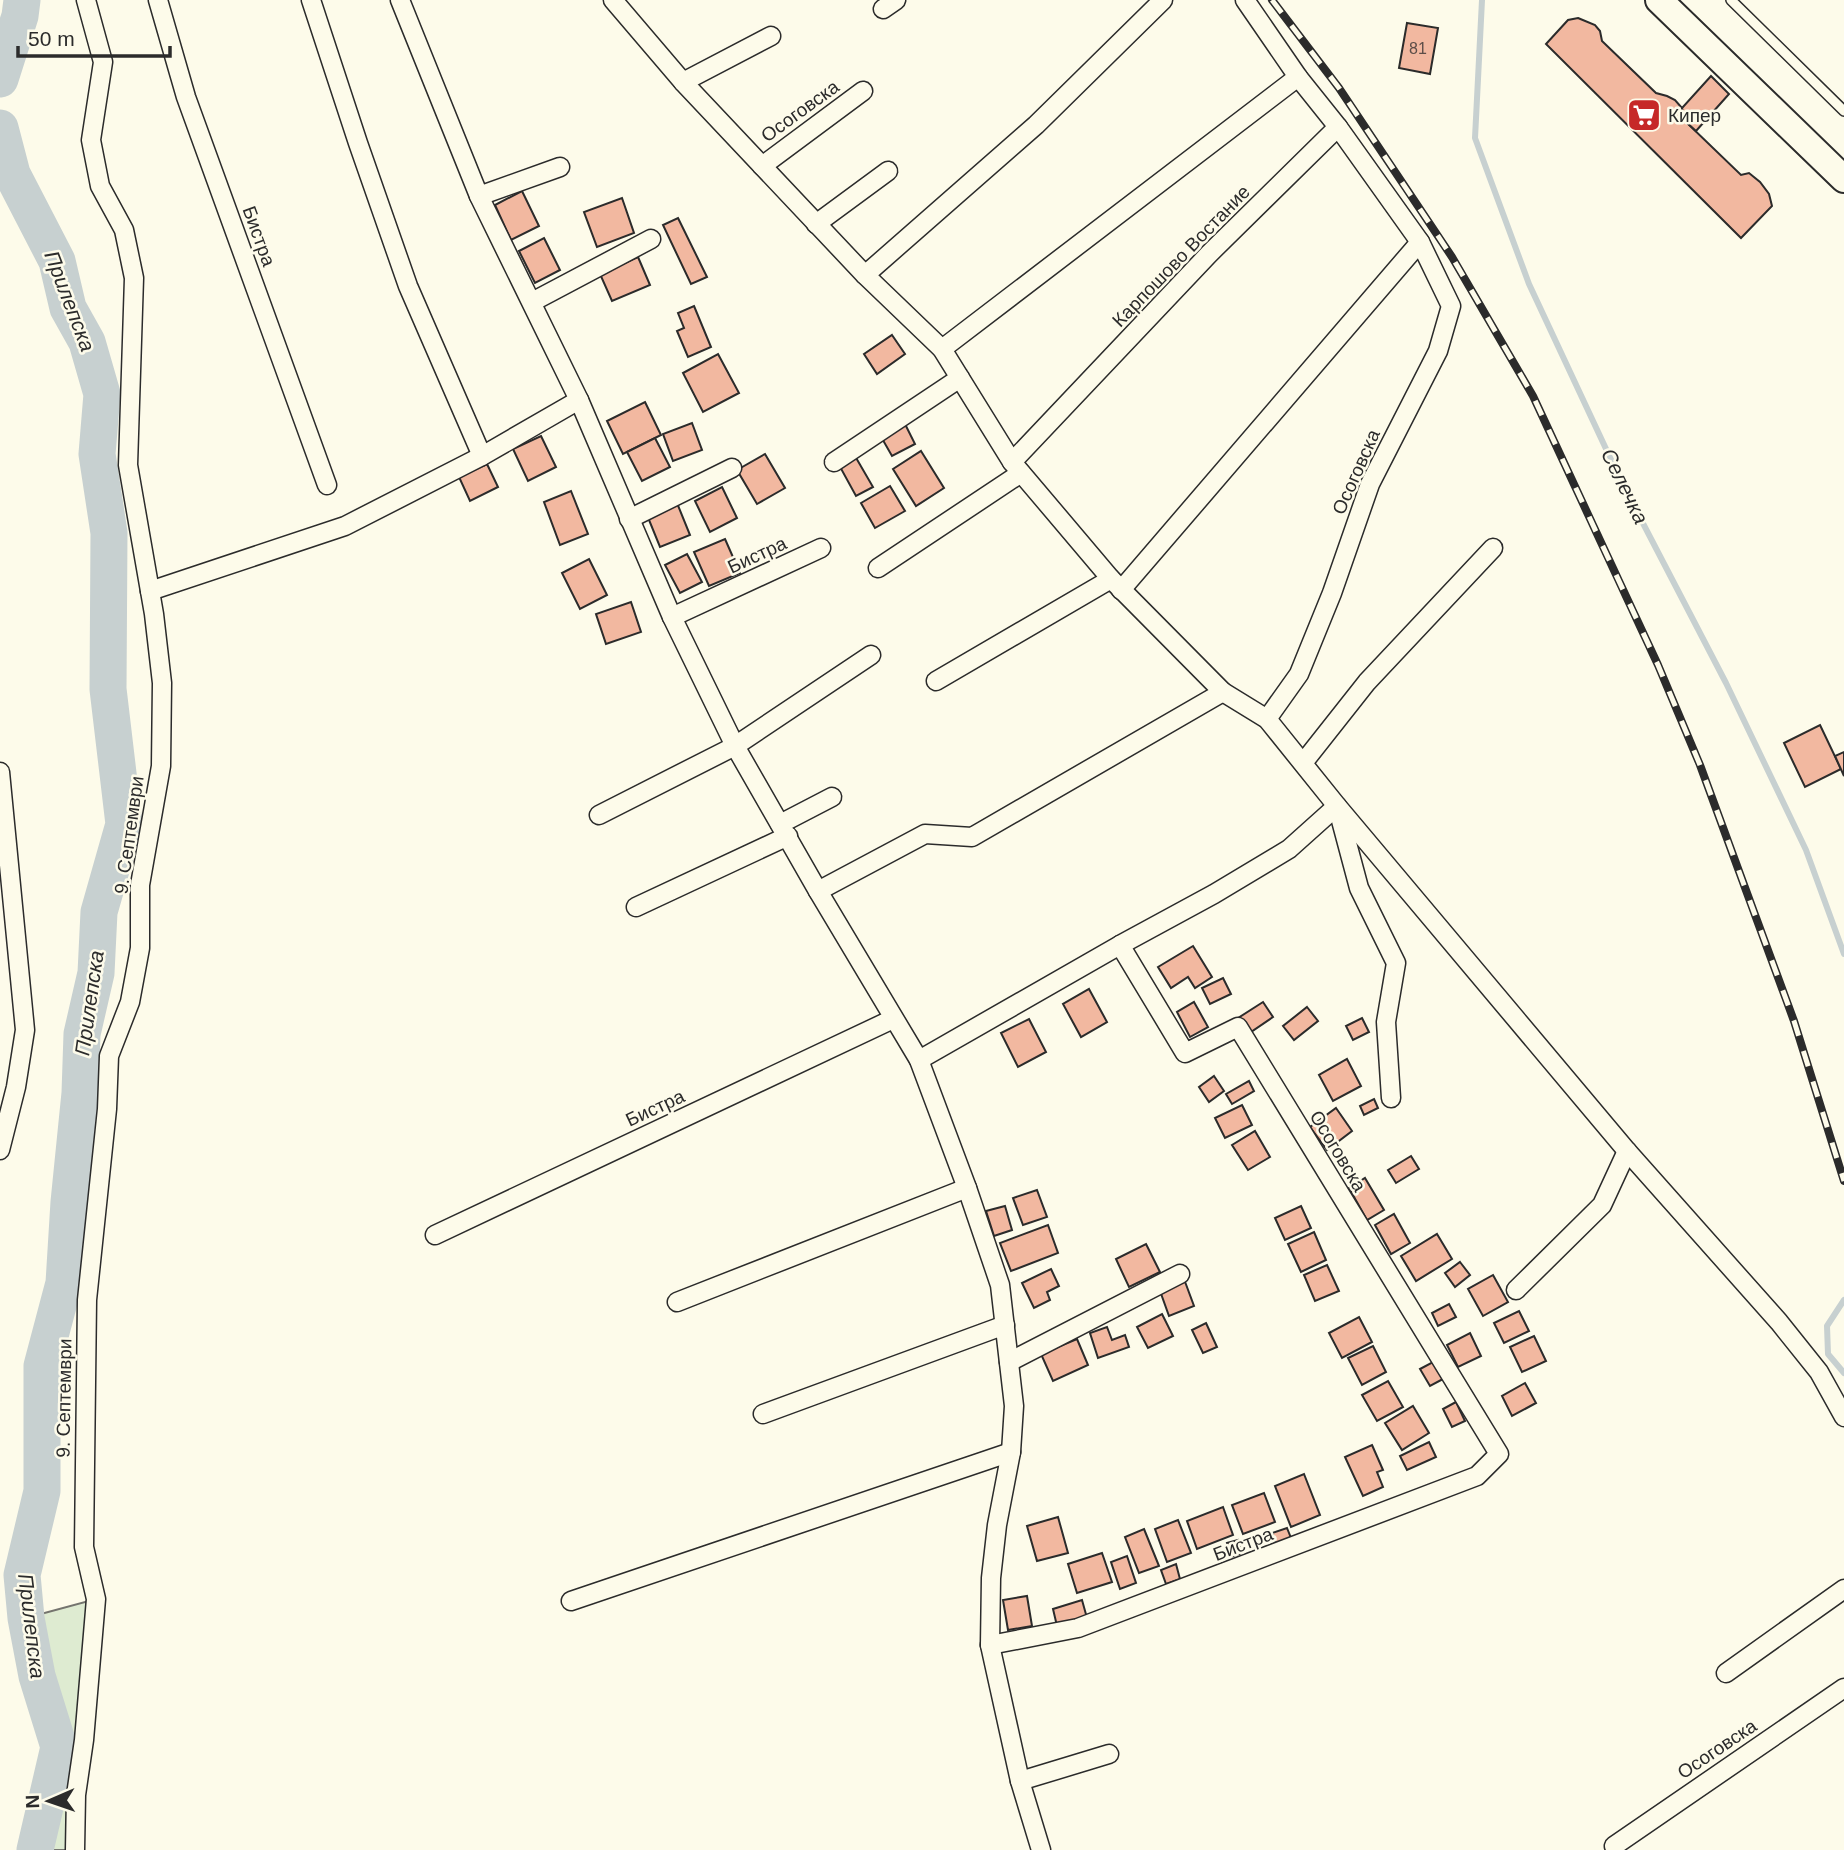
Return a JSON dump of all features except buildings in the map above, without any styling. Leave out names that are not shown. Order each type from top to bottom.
[{"type":"main road","points":[[1659,0],[1844,179]]},
{"type":"street","name":"9. Септември","points":[[75,1850],[76,1795],[84,1740],[96,1599],[84,1546],[87,1300],[107,1110],[108,1056],[130,1002],[140,948],[140,885],[161,766],[162,683],[150,591],[128,465],[134,278],[124,230],[100,186],[91,140],[103,62],[86,0]]},
{"type":"street","name":"Бистра","points":[[158,0],[186,97],[327,485]]},
{"type":"street","points":[[311,0],[408,286],[482,456]]},
{"type":"street","points":[[400,0],[479,196],[579,400],[672,617],[735,746],[919,1060],[967,1188],[1000,1285],[1014,1406],[1011,1451],[991,1578],[990,1645],[1020,1781],[1041,1850]]},
{"type":"street","name":"Осоговска","points":[[613,0],[683,82],[762,166],[865,275],[942,349],[1016,468],[1116,584],[1223,692],[1267,719],[1627,1151],[1779,1322],[1819,1372],[1844,1417]]},
{"type":"street","points":[[865,275],[1036,125],[1163,0]]},
{"type":"street","points":[[1245,0],[1298,77],[1338,127]]},
{"type":"street","points":[[683,82],[771,36]]},
{"type":"street","points":[[942,349],[1298,77]]},
{"type":"street","name":"Осоговска","points":[[762,166],[863,91]]},
{"type":"street","name":"Осоговска","points":[[1267,719],[1300,674],[1370,484],[1438,351],[1451,306],[1420,242],[1338,127]]},
{"type":"street","name":"Карпошово Востание","points":[[1016,468],[1209,254],[1338,127]]},
{"type":"street","points":[[479,196],[560,167]]},
{"type":"street","points":[[816,223],[888,171]]},
{"type":"street","points":[[532,302],[651,239]]},
{"type":"street","points":[[936,681],[1116,584],[1420,242]]},
{"type":"street","points":[[834,462],[960,378]]},
{"type":"street","points":[[150,591],[345,526],[482,456],[579,400]]},
{"type":"street","points":[[629,519],[732,468]]},
{"type":"street","points":[[878,568],[1016,468]]},
{"type":"street","name":"Бистра","points":[[672,617],[821,548]]},
{"type":"street","points":[[1303,763],[1367,682],[1493,548]]},
{"type":"street","points":[[599,815],[735,746],[871,655]]},
{"type":"street","points":[[818,891],[925,834],[972,837],[1223,692]]},
{"type":"street","points":[[0,772],[25,1030],[8,1089],[0,1150]]},
{"type":"street","points":[[636,907],[784,830],[832,797]]},
{"type":"street","points":[[919,1060],[1289,849],[1337,806]]},
{"type":"street","name":"Осоговска","points":[[1337,806],[1359,888],[1396,963],[1386,1022],[1391,1098]]},
{"type":"street","name":"Осоговска","points":[[1120,945],[1185,1053],[1238,1027],[1499,1454]]},
{"type":"street","name":"Бистра","points":[[435,1234],[893,1019]]},
{"type":"street","points":[[1516,1290],[1602,1205],[1627,1151]]},
{"type":"street","points":[[677,1302],[967,1188]]},
{"type":"street","points":[[1009,1362],[1180,1274]]},
{"type":"street","points":[[763,1414],[1005,1325]]},
{"type":"street","points":[[571,1601],[1011,1451]]},
{"type":"street","name":"Бистра","points":[[990,1645],[1078,1628],[1160,1598],[1477,1476],[1499,1454]]},
{"type":"street","points":[[1726,1673],[1844,1589]]},
{"type":"street","name":"Осоговска","points":[[1614,1846],[1844,1688]]},
{"type":"street","points":[[1020,1781],[1109,1754]]},
{"type":"lane","points":[[1731,0],[1844,111]]},
{"type":"green space","points":[[96,1599],[75,1850],[35,1850],[59,1747],[37,1676],[26,1618]]},
{"type":"waterway","name":"Прилепска","points":[[0,79],[20,16],[22,0]]},
{"type":"waterway","name":"Селечка","points":[[1482,0],[1475,138],[1529,284],[1621,481],[1726,683],[1806,850],[1844,954]]},
{"type":"waterway","name":"Прилепска","points":[[0,128],[12,174],[57,261],[68,308],[87,342],[102,394],[97,454],[109,533],[108,689],[124,824],[99,912],[96,973],[82,1034],[80,1093],[64,1283],[42,1366],[42,1491],[22,1575],[26,1618],[37,1676],[59,1747],[35,1850]]},
{"type":"waterway","name":"Селечка","points":[[1844,1300],[1827,1326],[1828,1354],[1844,1373]]},
{"type":"railway","points":[[1272,0],[1339,88],[1452,257],[1533,396],[1658,665],[1700,765],[1794,1021],[1844,1181]]},
{"type":"place","name":"Кипер","points":[[1644,115]]}]
